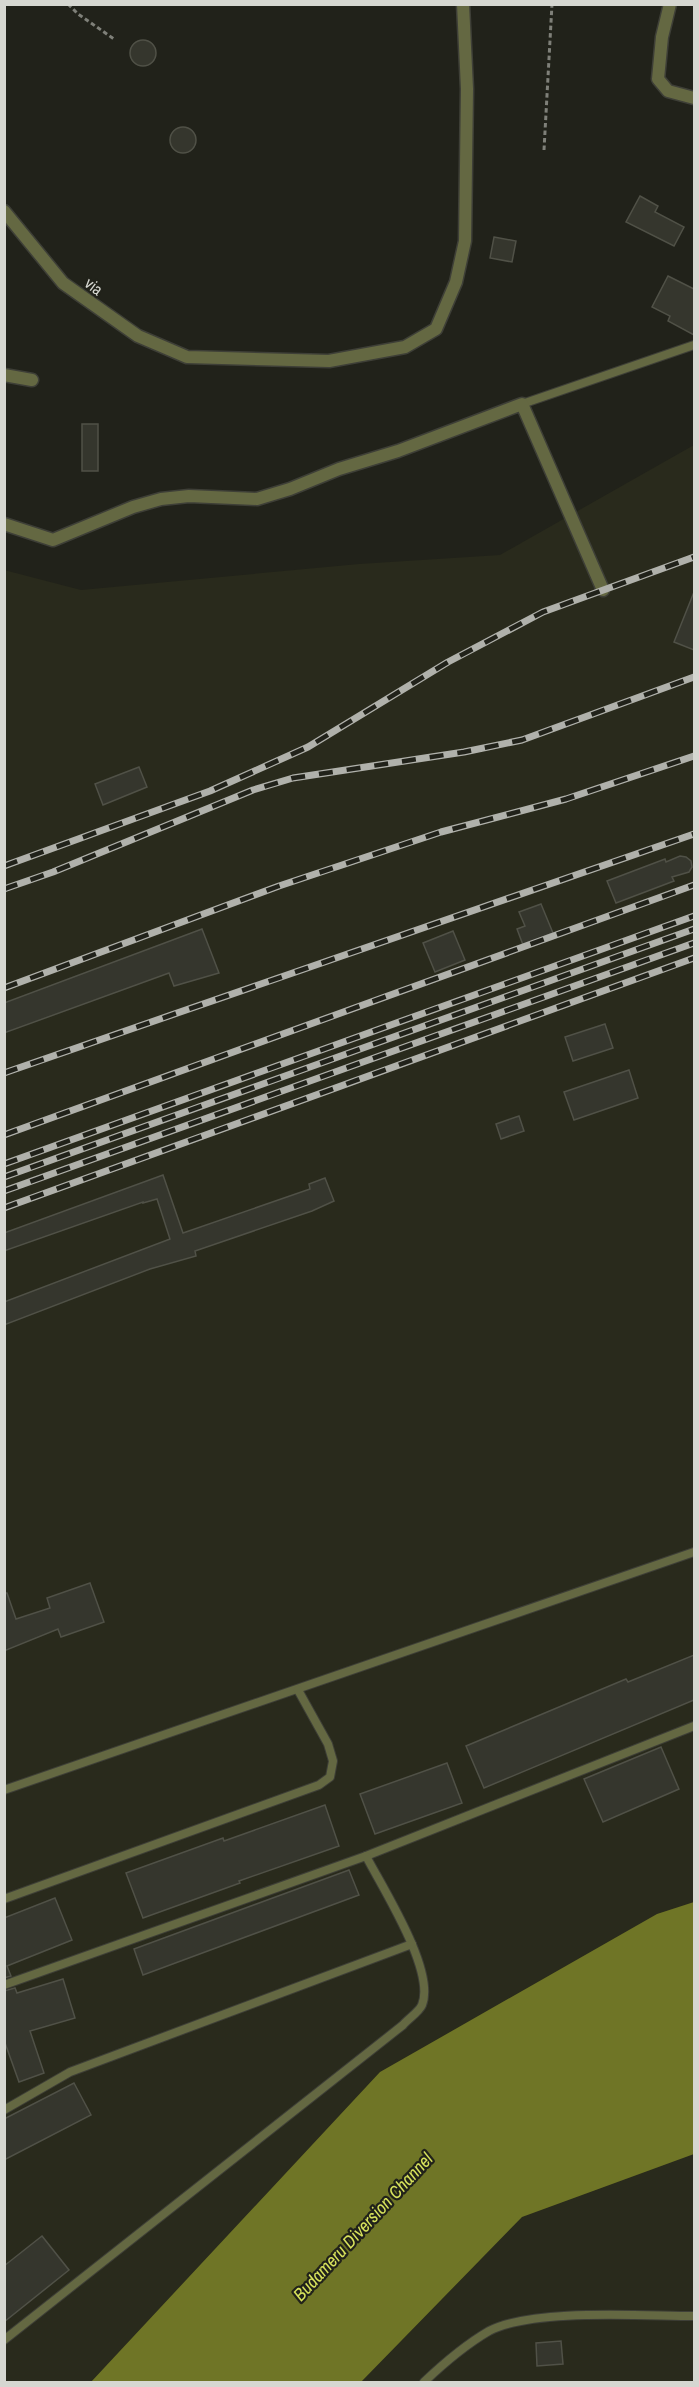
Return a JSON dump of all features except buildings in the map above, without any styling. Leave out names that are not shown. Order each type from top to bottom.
[{"type":"street","name":"via","points":[[4,211],[63,283],[138,336],[187,357],[329,362],[405,347],[436,328],[456,282],[465,241],[467,89],[463,4]]},
{"type":"street","points":[[670,4],[662,37],[658,80],[668,91],[694,98]]},
{"type":"street","points":[[4,375],[32,380]]},
{"type":"street","points":[[4,524],[53,540],[133,507],[161,499],[189,496],[257,499],[290,489],[339,468],[398,451],[522,404],[603,590]]},
{"type":"lane","points":[[522,404],[694,345]]},
{"type":"lane","points":[[4,1790],[694,1552]]},
{"type":"lane","points":[[4,1899],[319,1785],[330,1777],[333,1761],[328,1744],[298,1690]]},
{"type":"lane","points":[[4,1985],[366,1856],[694,1726]]},
{"type":"lane","points":[[4,2340],[403,2025],[422,2005],[424,1978],[412,1944],[366,1856]]},
{"type":"lane","points":[[4,2110],[70,2072],[412,1944]]},
{"type":"lane","points":[[424,2382],[450,2358],[491,2330],[527,2320],[569,2316],[694,2316]]},
{"type":"path","points":[[68,4],[78,14],[114,39]]},
{"type":"path","points":[[544,150],[552,4]]},
{"type":"shaded area","points":[[694,445],[694,2382],[5,2382],[4,570],[81,590],[359,564],[500,555]]},
{"type":"water","name":"Budameru Diversion Channel","points":[[694,1902],[694,2154],[522,2217],[361,2382],[91,2382],[380,2072],[657,1914]]},
{"type":"railway","points":[[4,866],[210,791],[308,747],[448,662],[543,612],[694,557]]},
{"type":"railway","points":[[4,889],[53,872],[253,790],[293,778],[464,752],[522,740],[694,677]]},
{"type":"railway","points":[[4,988],[279,886],[441,832],[566,799],[694,756]]},
{"type":"railway","points":[[4,1073],[694,834]]},
{"type":"railway","points":[[4,1135],[694,885]]},
{"type":"railway","points":[[4,1164],[694,916]]},
{"type":"railway","points":[[4,1177],[694,929]]},
{"type":"railway","points":[[4,1191],[694,943]]},
{"type":"railway","points":[[4,1208],[694,958]]}]
